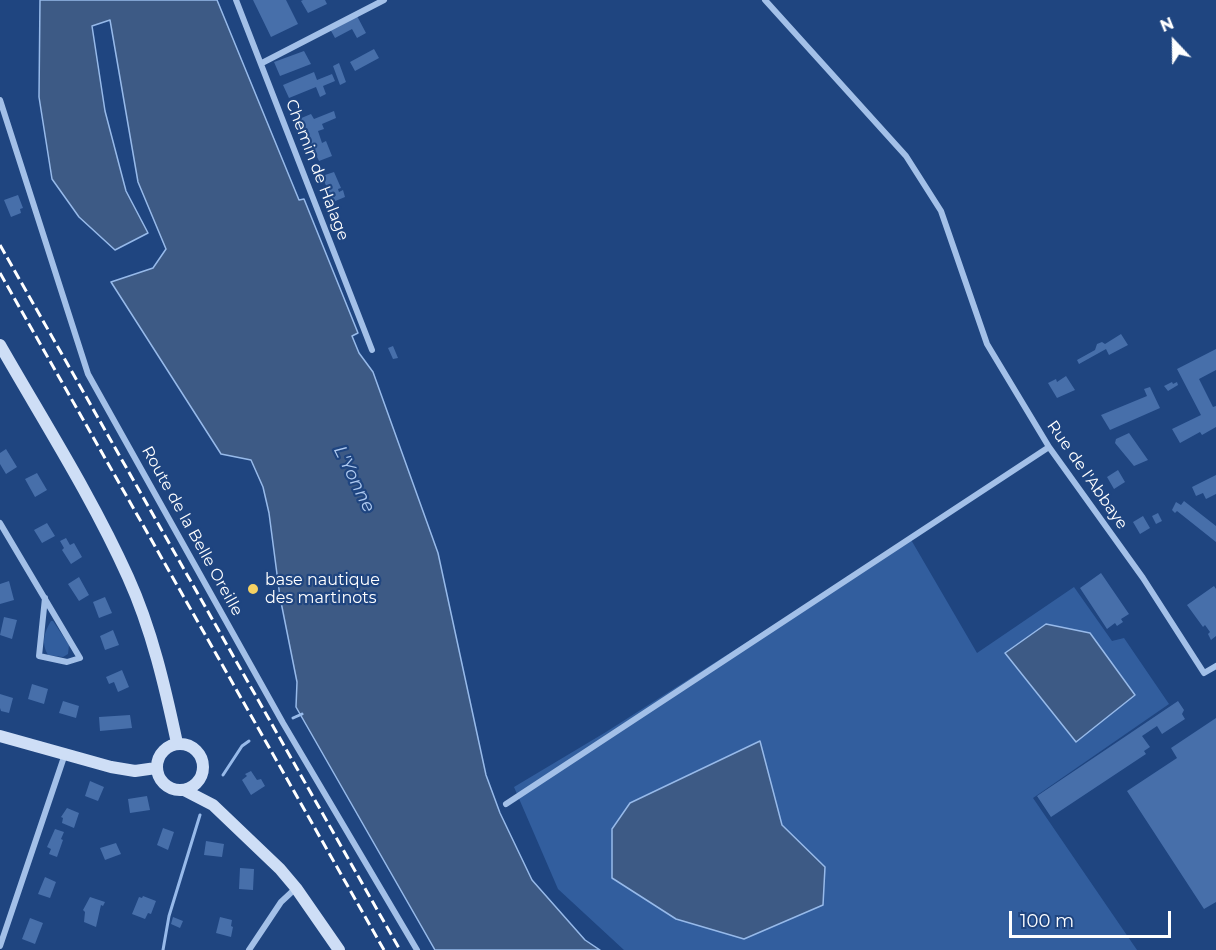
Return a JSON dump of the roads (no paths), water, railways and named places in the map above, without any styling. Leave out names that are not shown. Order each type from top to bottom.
[{"type":"main road","points":[[0,345],[82,489],[128,577],[156,651],[177,743]]},
{"type":"main road","points":[[0,736],[111,767],[135,771],[156,768]]},
{"type":"main road","points":[[184,790],[198,782],[203,764],[198,752],[192,747],[177,743],[164,749],[159,755],[156,768],[162,783],[176,790],[184,790],[213,805],[262,851],[296,888],[339,950]]},
{"type":"main road","points":[[201,775],[203,785],[213,805]]},
{"type":"street","name":"Chemin de Halage","points":[[236,0],[372,350]]},
{"type":"street","points":[[262,63],[384,0]]},
{"type":"street","name":"Rue de l'Abbaye","points":[[765,0],[906,156],[941,211],[987,344],[1048,447],[1143,578],[1204,673],[1216,666]]},
{"type":"street","name":"Route de la Belle Oreille","points":[[0,100],[88,374],[278,715],[417,950]]},
{"type":"street","points":[[506,804],[1048,447]]},
{"type":"street","points":[[0,523],[3,533],[45,598],[80,658],[67,662],[39,656],[45,598]]},
{"type":"street","points":[[0,946],[65,753]]},
{"type":"street","points":[[249,950],[281,902],[296,888]]},
{"type":"water","name":"L'Yonne","points":[[40,0],[217,0],[299,200],[304,199],[358,333],[352,336],[359,353],[373,372],[438,553],[486,775],[500,813],[532,880],[585,940],[600,950],[435,950],[296,707],[297,682],[280,597],[269,513],[263,487],[251,460],[221,454],[111,282],[153,268],[166,249],[138,182],[110,20],[92,26],[105,111],[126,191],[148,233],[115,250],[79,217],[52,179],[39,97]]},
{"type":"water","points":[[1046,624],[1090,633],[1135,695],[1076,742],[1005,653]]},
{"type":"water","points":[[760,741],[782,825],[825,867],[823,905],[744,939],[676,919],[612,878],[612,829],[630,803]]},
{"type":"waterway","points":[[293,718],[302,714]]},
{"type":"waterway","points":[[223,775],[242,746],[249,741]]},
{"type":"waterway","points":[[163,950],[169,916],[200,815]]},
{"type":"railway","points":[[0,245],[400,950]]},
{"type":"railway","points":[[0,273],[384,950]]},
{"type":"place","name":"base nautique des martinots","points":[[253,589]]}]
